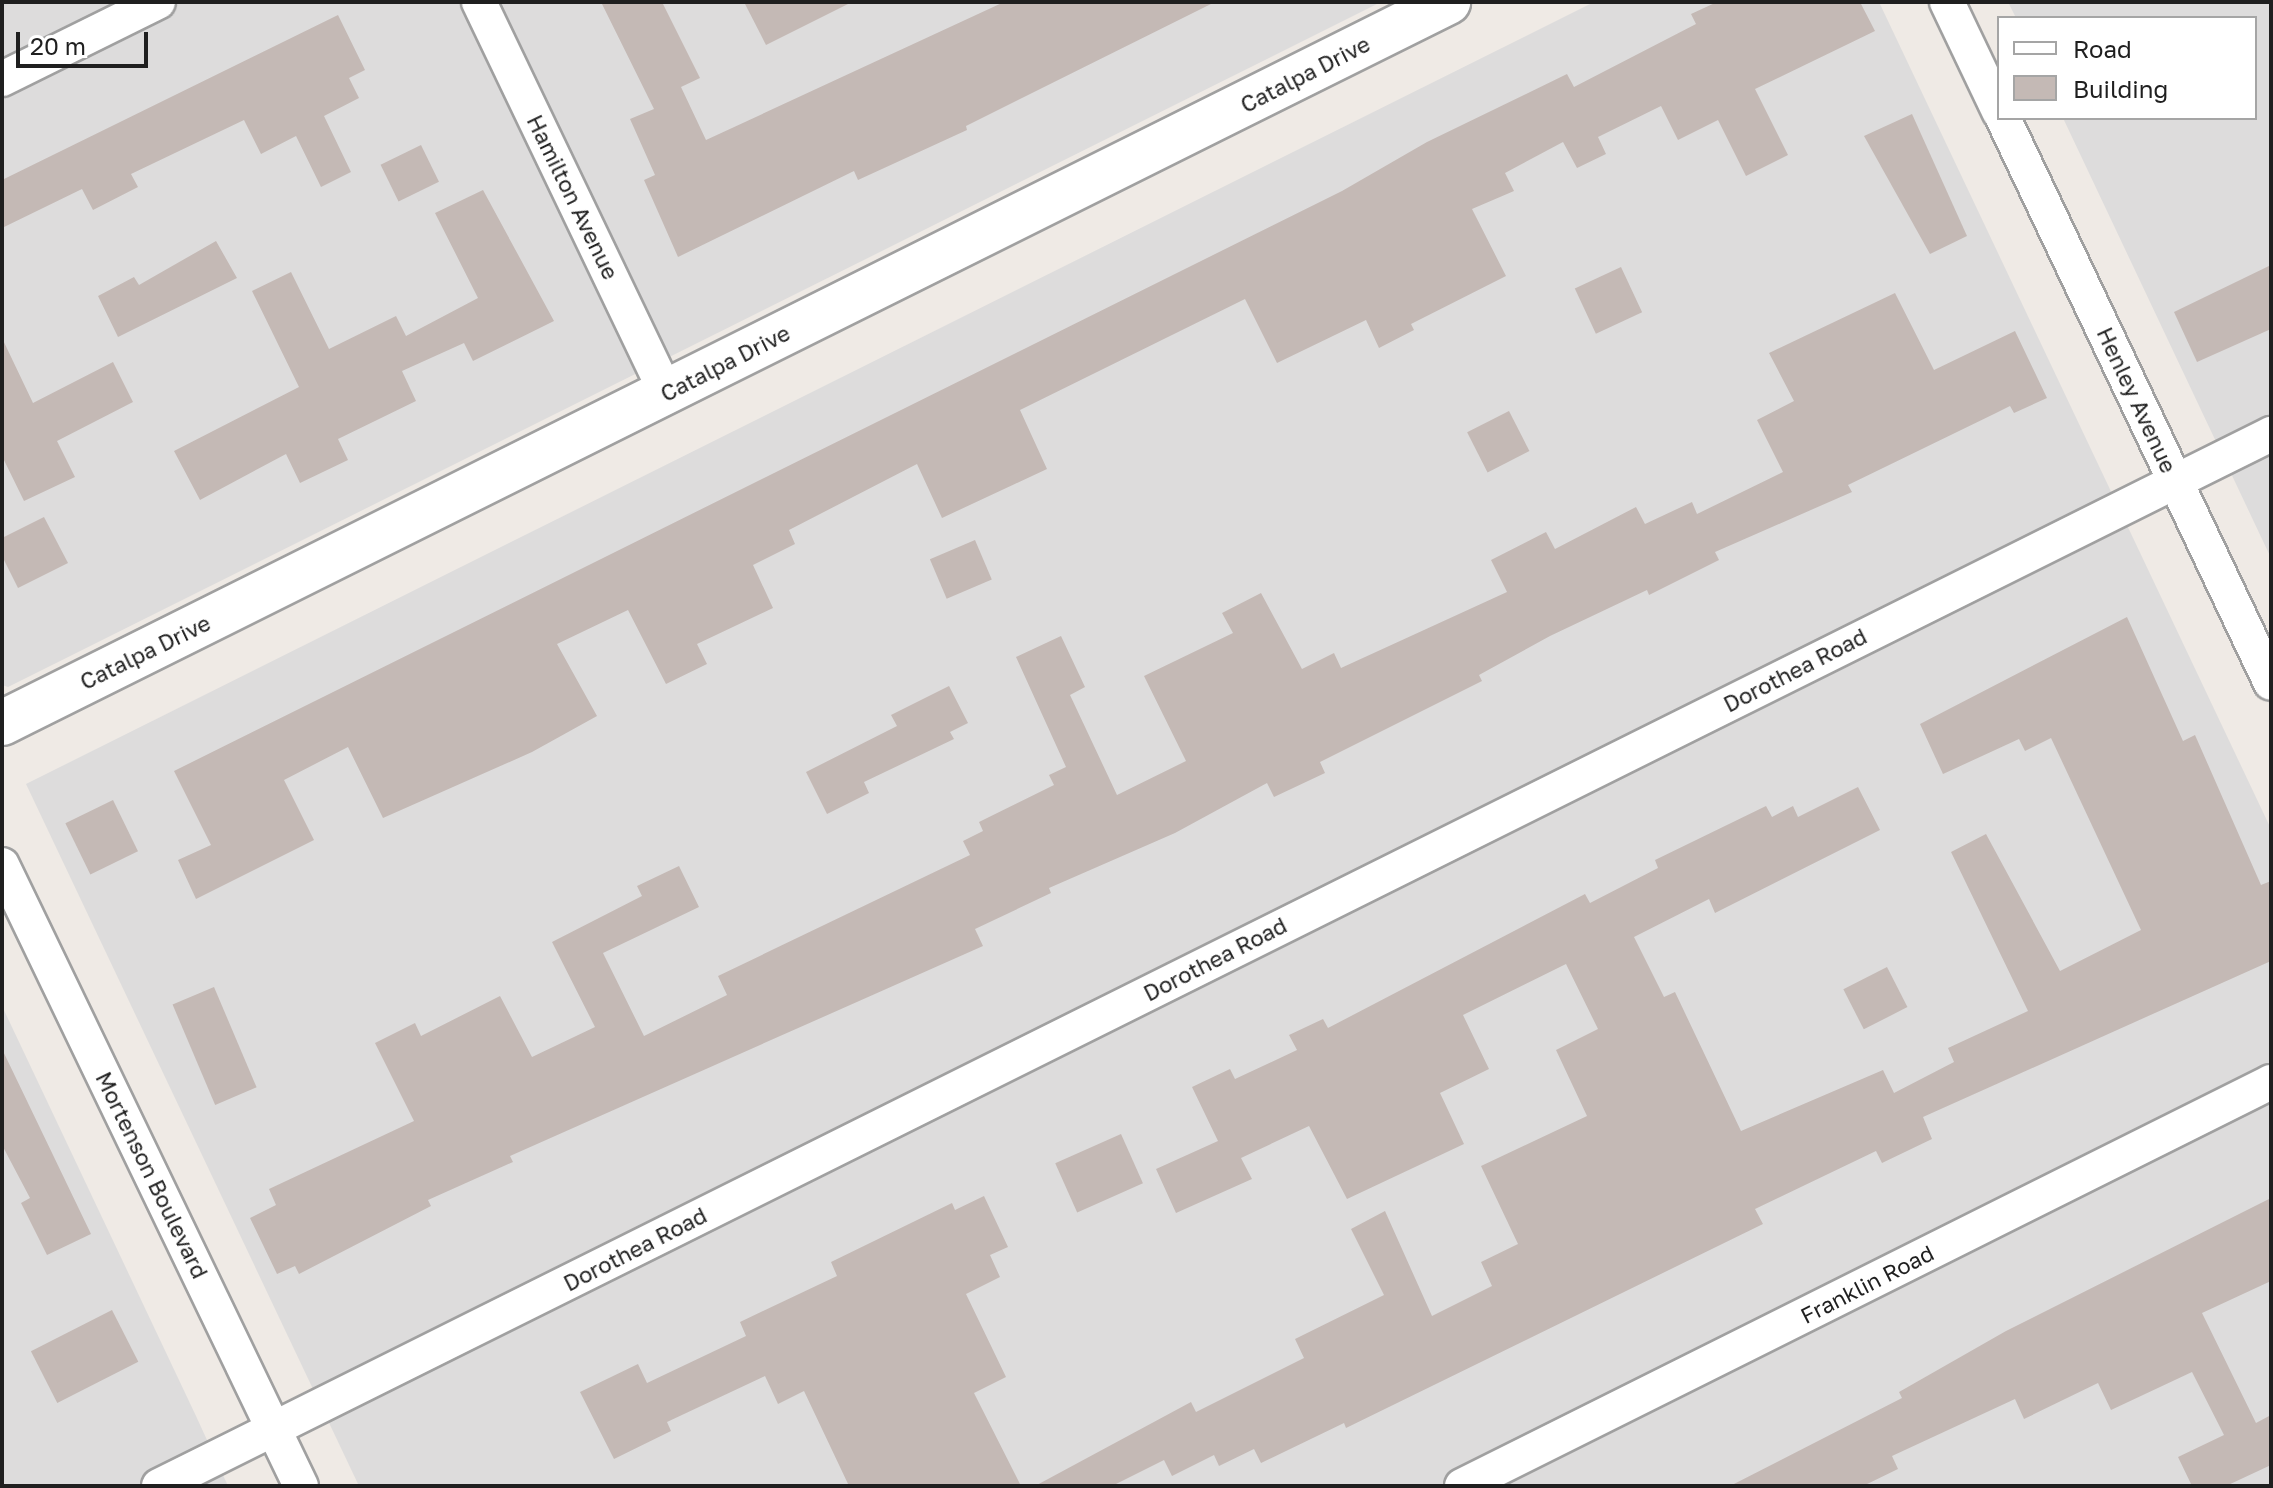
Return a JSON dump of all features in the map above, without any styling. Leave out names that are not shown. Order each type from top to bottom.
[{"type":"street","points":[[2,79],[158,2]]},
{"type":"street","name":"Hamilton Avenue","points":[[479,2],[666,393]]},
{"type":"street","name":"Catalpa Drive","points":[[2,723],[1448,2]]},
{"type":"street","points":[[1947,2],[1997,107]]},
{"type":"street","name":"Henley Avenue","points":[[2004,120],[2271,683]]},
{"type":"street","name":"Dorothea Road","points":[[159,1486],[2271,434]]},
{"type":"street","name":"Mortenson Boulevard","points":[[2,865],[301,1486]]},
{"type":"street","name":"Franklin Road","points":[[1462,1486],[2271,1082]]},
{"type":"shaded area","points":[[2,2],[1381,2],[8,687],[2,685]]},
{"type":"shaded area","points":[[1594,2],[1879,2],[2271,829],[2271,1486],[359,1486],[26,784]]},
{"type":"shaded area","points":[[2008,2],[2271,2],[2271,558],[2064,120],[2257,120],[2257,16],[2015,16]]},
{"type":"shaded area","points":[[2,1006],[196,1416],[228,1486],[2,1486]]},
{"type":"building","points":[[601,2],[662,2],[700,78],[681,87],[706,140],[1004,2],[1215,2],[966,126],[967,130],[858,180],[854,171],[678,257],[644,180],[655,175],[630,119],[654,109]]},
{"type":"building","points":[[744,2],[852,2],[766,45]]},
{"type":"building","points":[[1717,2],[1860,2],[1875,31],[1755,89],[1788,155],[1746,176],[1718,120],[1678,140],[1661,106],[1598,137],[1606,154],[1577,168],[1563,142],[1505,173],[1514,191],[1472,209],[1506,276],[1411,324],[1414,330],[1379,348],[1366,320],[1277,363],[1245,299],[1020,410],[1047,469],[942,518],[917,464],[789,530],[795,544],[753,565],[773,608],[697,644],[707,664],[666,684],[628,610],[557,644],[597,716],[532,752],[383,818],[348,747],[284,780],[314,840],[196,899],[178,860],[211,845],[174,771],[1342,191],[1427,142],[1567,74],[1574,87],[1696,24],[1691,14]]},
{"type":"building","points":[[338,15],[365,70],[349,78],[359,98],[324,116],[351,172],[321,187],[296,136],[261,154],[244,120],[131,174],[138,187],[93,210],[82,189],[2,228],[2,180]]},
{"type":"building","points":[[1912,114],[1967,236],[1930,254],[1864,136]]},
{"type":"building","points":[[421,145],[439,182],[399,202],[381,165]]},
{"type":"building","points":[[483,190],[554,321],[473,361],[464,343],[402,371],[416,401],[338,439],[348,460],[300,483],[286,454],[200,500],[174,451],[299,387],[252,291],[291,272],[329,349],[396,316],[406,336],[478,298],[435,213]]},
{"type":"building","points":[[216,241],[237,278],[118,337],[98,296],[134,277],[139,285]]},
{"type":"building","points":[[2271,265],[2271,329],[2197,362],[2174,312]]},
{"type":"building","points":[[1621,267],[1642,312],[1596,334],[1575,289]]},
{"type":"building","points":[[1895,293],[1934,370],[2015,331],[2047,398],[2014,413],[2010,406],[1848,485],[1852,492],[1715,552],[1719,560],[1649,595],[1647,590],[1550,636],[1479,675],[1482,681],[1320,762],[1325,773],[1274,797],[1267,783],[1175,833],[1049,888],[1051,893],[975,929],[983,946],[510,1156],[513,1162],[428,1200],[431,1206],[299,1274],[295,1266],[277,1274],[250,1218],[276,1205],[269,1189],[414,1121],[375,1043],[415,1023],[421,1036],[500,996],[532,1057],[595,1027],[552,942],[642,896],[637,886],[679,866],[699,907],[603,953],[644,1036],[727,995],[718,976],[970,855],[963,841],[983,831],[979,822],[1054,785],[1049,775],[1066,767],[1016,657],[1061,636],[1085,687],[1070,695],[1117,795],[1186,761],[1144,676],[1233,633],[1222,613],[1261,593],[1302,669],[1334,653],[1341,668],[1507,592],[1491,560],[1546,532],[1555,549],[1636,507],[1645,524],[1692,502],[1697,514],[1783,472],[1757,420],[1794,401],[1769,353]]},
{"type":"building","points":[[2,338],[33,403],[113,362],[133,402],[57,441],[75,477],[24,501],[2,456]]},
{"type":"building","points":[[1509,411],[1529,451],[1488,472],[1467,432]]},
{"type":"building","points":[[44,517],[68,563],[18,588],[2,556],[2,538]]},
{"type":"building","points":[[975,540],[992,580],[947,599],[930,559]]},
{"type":"building","points":[[2127,617],[2183,741],[2195,735],[2261,885],[2271,881],[2271,961],[1923,1117],[1932,1139],[1882,1163],[1876,1151],[1755,1209],[1763,1224],[1346,1428],[1344,1423],[1261,1463],[1254,1449],[1219,1466],[1214,1455],[1172,1476],[1164,1460],[1112,1486],[1035,1486],[1191,1402],[1196,1412],[1304,1358],[1295,1339],[1384,1295],[1351,1229],[1385,1211],[1432,1316],[1492,1286],[1481,1262],[1518,1244],[1481,1166],[1587,1116],[1556,1050],[1598,1029],[1566,964],[1463,1015],[1489,1069],[1440,1093],[1464,1144],[1347,1199],[1309,1126],[1241,1158],[1252,1179],[1176,1213],[1156,1169],[1218,1141],[1192,1087],[1230,1069],[1235,1079],[1297,1050],[1289,1035],[1323,1019],[1328,1028],[1585,894],[1590,903],[1658,868],[1655,860],[1766,806],[1772,817],[1793,806],[1798,817],[1858,787],[1880,830],[1715,913],[1709,899],[1634,937],[1664,997],[1675,992],[1741,1131],[1883,1070],[1894,1093],[1954,1062],[1948,1048],[2028,1011],[1951,852],[1986,834],[2060,971],[2141,930],[2051,738],[2025,751],[2019,739],[1943,774],[1920,724]]},
{"type":"building","points":[[949,686],[968,723],[950,732],[954,739],[864,782],[869,793],[827,814],[806,772],[897,726],[891,715]]},
{"type":"building","points":[[113,800],[138,851],[90,874],[65,823]]},
{"type":"building","points":[[1887,967],[1907,1007],[1864,1029],[1843,989]]},
{"type":"building","points":[[214,987],[257,1087],[215,1105],[173,1005]]},
{"type":"building","points":[[2,1049],[91,1234],[47,1255],[21,1203],[30,1198],[2,1145]]},
{"type":"building","points":[[1121,1134],[1143,1183],[1077,1213],[1055,1163]]},
{"type":"building","points":[[984,1196],[1008,1247],[990,1255],[1000,1277],[966,1294],[1006,1377],[974,1393],[1021,1486],[849,1486],[804,1391],[778,1404],[765,1376],[667,1422],[671,1431],[614,1459],[580,1392],[638,1364],[647,1383],[746,1336],[740,1322],[837,1276],[831,1262],[952,1203],[955,1210]]},
{"type":"building","points":[[2271,1198],[2271,1281],[2202,1313],[2256,1423],[2271,1415],[2271,1465],[2226,1486],[2192,1486],[2178,1457],[2224,1435],[2192,1372],[2111,1410],[2098,1383],[2024,1419],[2015,1399],[1892,1456],[1898,1469],[1863,1486],[1730,1486],[1902,1398],[1899,1392],[2006,1331]]},
{"type":"building","points":[[112,1310],[138,1362],[57,1403],[31,1351]]}]
